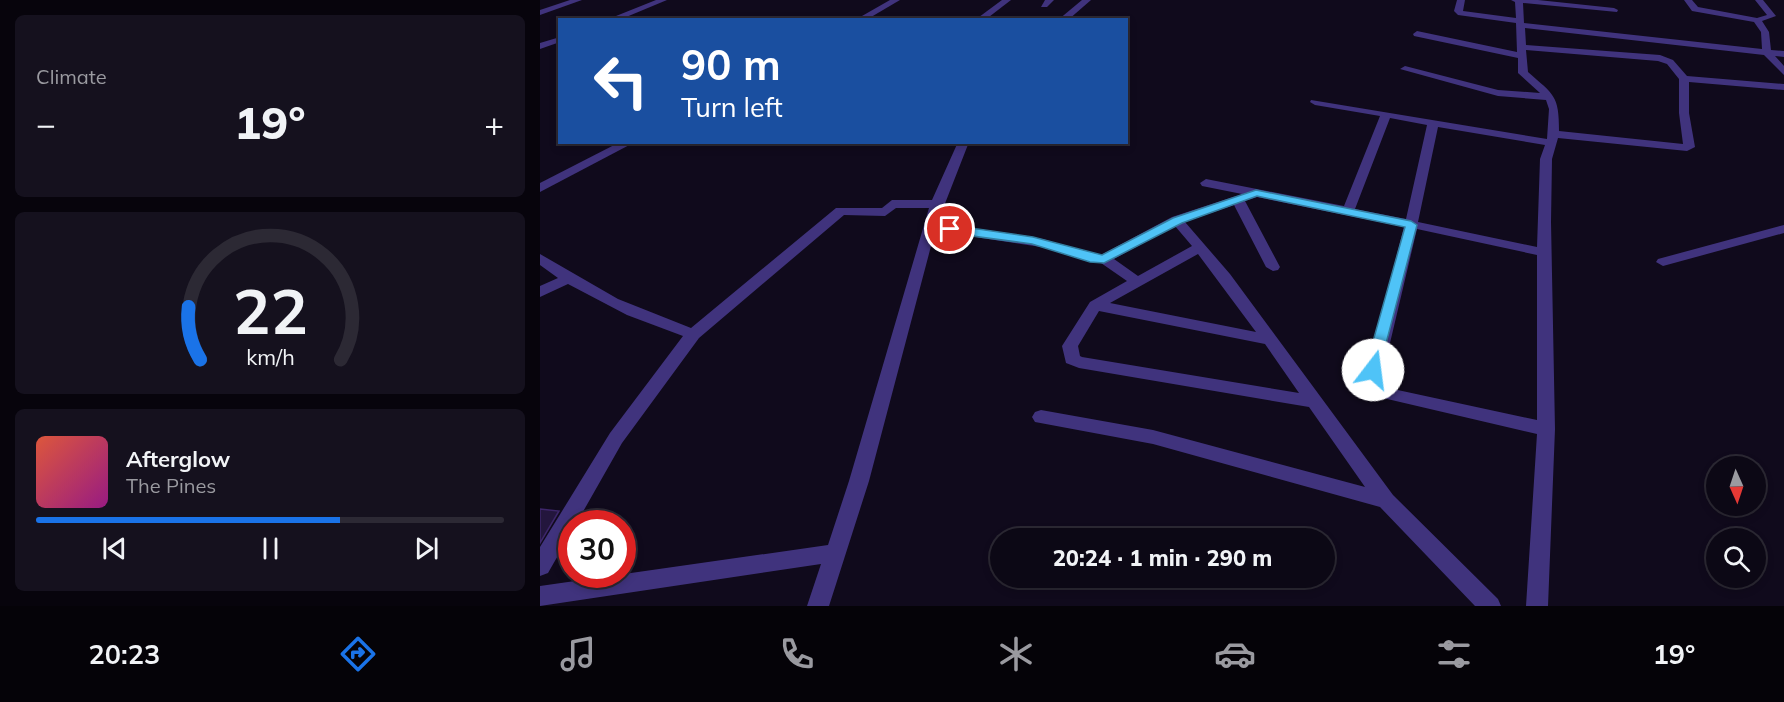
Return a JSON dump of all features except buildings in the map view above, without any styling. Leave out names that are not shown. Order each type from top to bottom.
[{"type":"street","points":[[540,13],[578,0]]},
{"type":"street","points":[[615,18],[663,0]]},
{"type":"street","points":[[863,18],[896,0]]},
{"type":"street","points":[[982,18],[1007,0]]},
{"type":"street","points":[[1064,18],[1087,0]]},
{"type":"street","points":[[1461,0],[1458,11],[1461,14],[1784,54]]},
{"type":"street","points":[[1537,606],[1546,429],[1544,252],[1546,159],[1552,138],[1554,109],[1550,97],[1523,73],[1518,0],[1614,10]]},
{"type":"street","points":[[1688,0],[1695,9],[1757,20],[1772,16],[1759,0]]},
{"type":"street","points":[[1757,20],[1764,32],[1767,52],[1784,72]]},
{"type":"street","points":[[1417,34],[1522,51],[1667,60],[1677,58],[1673,41]]},
{"type":"street","points":[[540,46],[558,40]]},
{"type":"street","points":[[1315,102],[1433,123],[1552,138],[1687,148],[1689,147],[1684,113],[1684,80],[1667,60]]},
{"type":"street","points":[[1405,69],[1498,93],[1550,97]]},
{"type":"street","points":[[1684,80],[1784,87]]},
{"type":"street","points":[[1348,212],[1386,115]]},
{"type":"street","points":[[1433,123],[1411,225],[1372,381],[1377,389],[1389,394],[1546,429]]},
{"type":"street","points":[[540,188],[626,144]]},
{"type":"street","points":[[818,606],[860,481],[908,298],[936,204],[963,144]]},
{"type":"street","points":[[1206,183],[1544,252]]},
{"type":"street","points":[[931,227],[1033,241],[1095,259],[1104,259],[1177,220],[1256,193]]},
{"type":"street","points":[[1238,200],[1273,267]]},
{"type":"street","points":[[540,566],[616,438],[693,334],[841,211],[885,212],[892,204],[936,204]]},
{"type":"street","points":[[1177,220],[1225,277],[1386,501],[1490,606]]},
{"type":"street","points":[[1663,262],[1784,229]]},
{"type":"street","points":[[1200,248],[1095,305],[1071,346],[1072,359],[1315,402]]},
{"type":"street","points":[[540,258],[567,279],[648,320],[693,334]]},
{"type":"street","points":[[1104,259],[1136,281]]},
{"type":"street","points":[[540,292],[567,279]]},
{"type":"street","points":[[1095,305],[1271,340]]},
{"type":"street","points":[[1041,417],[1153,437],[1386,501]]},
{"type":"street","points":[[540,596],[835,553]]},
{"type":"route","points":[[950,229],[1033,241],[1095,259],[1104,259],[1177,220],[1256,193],[1411,225],[1373,370]]}]
